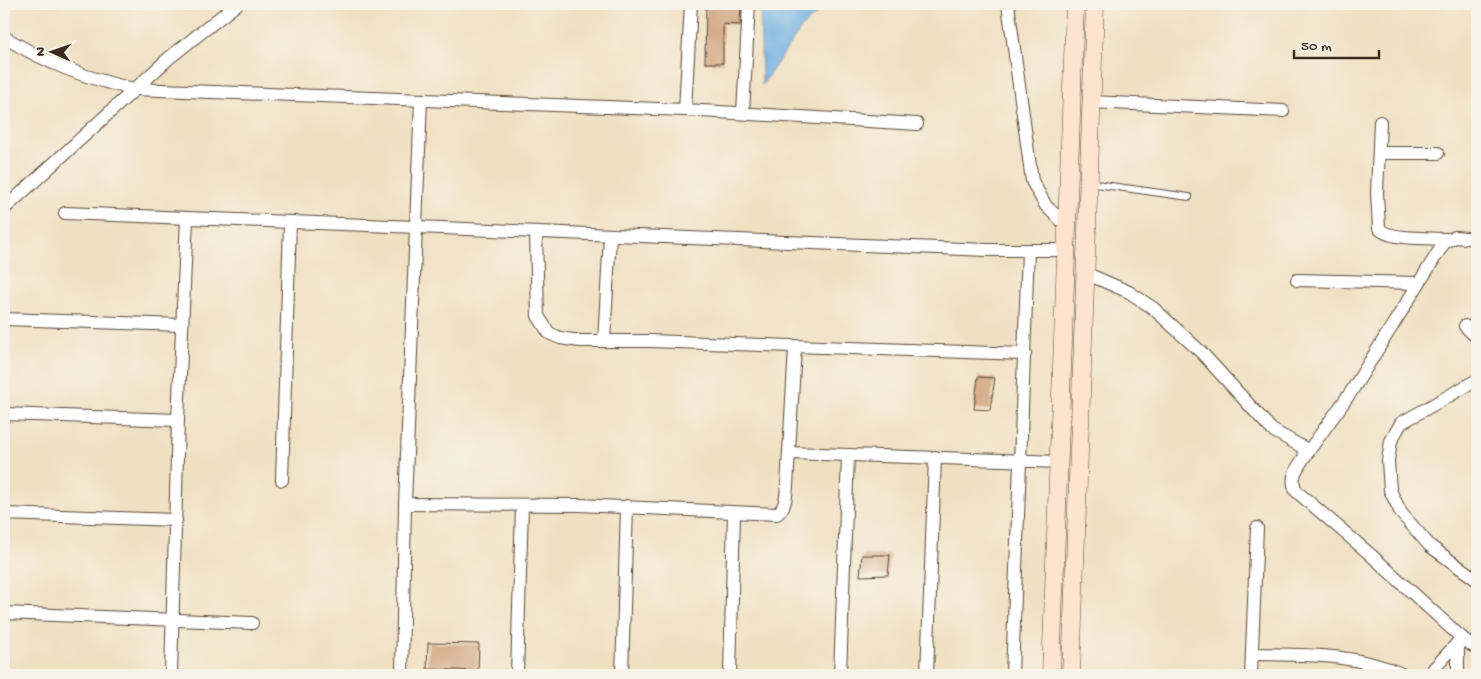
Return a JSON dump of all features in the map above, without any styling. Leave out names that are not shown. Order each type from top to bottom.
[{"type":"street","points":[[4,210],[169,58],[237,4]]},
{"type":"street","points":[[685,110],[691,4]]},
{"type":"street","points":[[743,113],[749,4]]},
{"type":"street","points":[[1008,4],[1032,181],[1046,206],[1068,227]]},
{"type":"street","points":[[1051,675],[1075,4]]},
{"type":"street","points":[[1071,675],[1095,4]]},
{"type":"street","points":[[4,36],[56,66],[96,81],[134,89],[685,110],[916,124]]},
{"type":"street","points":[[402,675],[405,504],[421,100]]},
{"type":"street","points":[[1091,102],[1283,111]]},
{"type":"street","points":[[1380,122],[1377,220],[1381,232],[1393,236],[1449,239],[1463,236],[1477,239]]},
{"type":"street","points":[[1379,152],[1438,153]]},
{"type":"street","points":[[65,213],[416,227],[536,234],[1067,250]]},
{"type":"street","points":[[171,675],[178,420],[187,218]]},
{"type":"street","points":[[282,480],[290,223]]},
{"type":"street","points":[[536,234],[538,316],[542,325],[549,333],[560,338],[580,341],[604,340],[795,348],[1024,354]]},
{"type":"street","points":[[604,340],[610,236]]},
{"type":"street","points":[[1449,239],[1419,282],[1351,392],[1305,456],[1293,480],[1300,495],[1371,555],[1460,640],[1477,649]]},
{"type":"street","points":[[1012,675],[1028,250]]},
{"type":"street","points":[[1085,273],[1129,292],[1153,308],[1202,353],[1267,425],[1304,448],[1305,456]]},
{"type":"street","points":[[1297,280],[1419,282]]},
{"type":"street","points":[[4,319],[182,325]]},
{"type":"street","points":[[1464,326],[1477,338]]},
{"type":"street","points":[[405,504],[627,506],[767,516],[777,514],[782,511],[786,502],[795,348]]},
{"type":"street","points":[[1477,380],[1401,422],[1391,441],[1388,461],[1390,490],[1401,513],[1430,546],[1477,580]]},
{"type":"street","points":[[4,414],[178,420]]},
{"type":"street","points":[[789,453],[1059,462]]},
{"type":"street","points":[[840,675],[848,455]]},
{"type":"street","points":[[927,675],[935,457]]},
{"type":"street","points":[[518,675],[522,506]]},
{"type":"street","points":[[622,675],[627,506]]},
{"type":"street","points":[[730,675],[734,513]]},
{"type":"street","points":[[4,514],[176,520]]},
{"type":"street","points":[[1251,675],[1257,528]]},
{"type":"street","points":[[4,613],[173,618],[252,623]]},
{"type":"street","points":[[1428,675],[1460,640]]},
{"type":"street","points":[[1458,675],[1460,640]]},
{"type":"street","points":[[1252,654],[1318,656],[1368,662],[1404,675]]},
{"type":"lane","points":[[1088,183],[1189,197]]},
{"type":"water","points":[[760,4],[825,4],[802,27],[762,85]]},
{"type":"building","points":[[706,4],[741,4],[740,25],[723,24],[723,63],[705,63]]},
{"type":"building","points":[[978,377],[995,378],[990,410],[974,409]]},
{"type":"building","points":[[862,555],[890,555],[888,575],[860,576]]},
{"type":"building","points":[[428,643],[479,644],[478,671],[427,669]]}]
